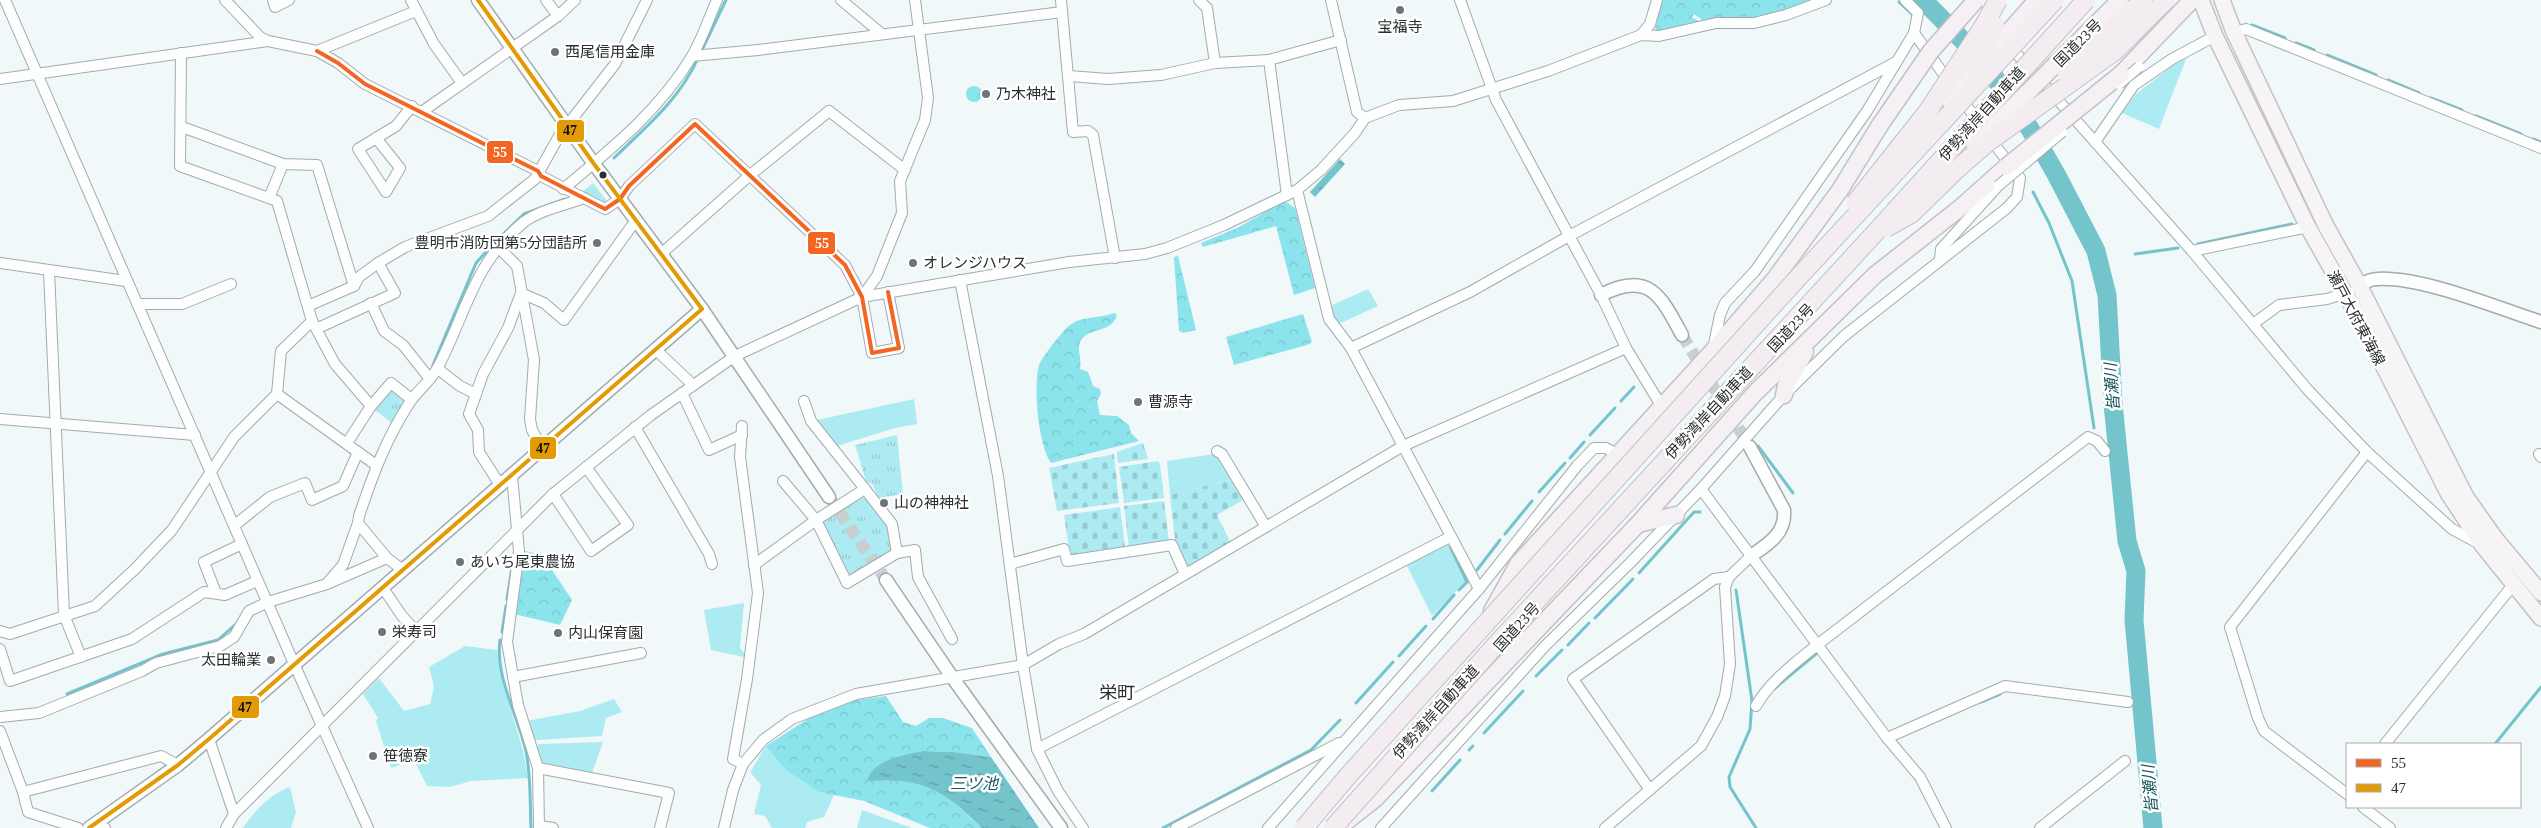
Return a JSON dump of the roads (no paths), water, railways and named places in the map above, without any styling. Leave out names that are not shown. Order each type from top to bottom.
[{"type":"highway","points":[[1492,611],[1518,564],[1712,352],[1774,280],[1840,190],[1880,125],[1931,52],[1975,0]]},
{"type":"highway","points":[[1795,281],[1879,171],[1928,111],[1979,34],[1998,0]]},
{"type":"highway","points":[[1976,69],[2006,0]]},
{"type":"highway","name":"国道23号","points":[[1298,828],[1338,780],[1854,209],[2038,0]]},
{"type":"highway","name":"伊勢湾岸自動車道","points":[[1304,828],[1347,777],[1795,281],[2054,0]]},
{"type":"highway","name":"伊勢湾岸自動車道","points":[[1335,828],[1493,648],[1874,234],[2086,0]]},
{"type":"highway","name":"国道23号","points":[[1335,828],[1814,303],[2120,0]]},
{"type":"highway","points":[[2005,115],[2066,76],[2143,0]]},
{"type":"highway","points":[[1874,234],[1911,214],[1987,143],[2115,51],[2166,0]]},
{"type":"highway","points":[[1335,828],[1375,799],[1638,524],[1755,393],[1825,323],[1875,275],[1960,208],[2006,167],[2120,74],[2192,0]]},
{"type":"highway","points":[[1784,395],[1786,385],[1796,366],[1825,323]]},
{"type":"highway","points":[[1638,524],[1676,515]]},
{"type":"main road","name":"瀬戸大府東海線","points":[[2201,0],[2215,36],[2308,227],[2346,295],[2448,493],[2483,546],[2541,618]]},
{"type":"main road","name":"瀬戸大府東海線","points":[[2222,0],[2234,32],[2326,226],[2359,284],[2466,497],[2495,538],[2541,593]]},
{"type":"street","points":[[5,0],[126,281],[235,525],[257,581],[368,828]]},
{"type":"street","points":[[225,0],[260,37],[268,41],[316,51],[338,63],[366,84],[423,111],[538,171],[541,176],[563,189],[605,209],[620,198],[629,186],[695,124],[845,265],[862,296],[872,353],[899,348],[888,292]]},
{"type":"street","points":[[273,0],[276,8],[289,0]]},
{"type":"street","points":[[411,0],[434,44],[462,82]]},
{"type":"street","points":[[478,0],[594,164],[702,308],[830,497]]},
{"type":"street","points":[[546,0],[558,16]]},
{"type":"street","points":[[423,111],[558,16],[574,0]]},
{"type":"street","points":[[308,306],[354,286],[359,277],[405,247],[488,216],[535,179],[538,171],[568,126],[616,64],[647,0]]},
{"type":"street","points":[[563,189],[624,138],[698,56],[717,0]]},
{"type":"street","points":[[841,0],[882,34]]},
{"type":"street","points":[[862,296],[876,276],[902,213],[900,181],[925,120],[928,98],[915,0]]},
{"type":"street","points":[[1061,0],[1073,132],[1088,131],[1093,135],[1115,258]]},
{"type":"street","points":[[1199,0],[1207,8],[1215,63]]},
{"type":"street","points":[[1331,0],[1357,112],[1365,118]]},
{"type":"street","points":[[1460,0],[1496,100],[1601,295],[1626,348],[1662,407]]},
{"type":"street","points":[[1641,35],[1650,24],[1657,0]]},
{"type":"street","points":[[226,828],[234,814],[554,494],[635,428],[735,356],[862,296],[1069,262],[1145,254],[1166,248],[1224,225],[1297,190],[1320,170],[1355,133],[1365,118],[1399,105],[1453,101],[1492,87],[1548,71],[1641,35],[1659,36],[1716,23],[1754,23],[1786,15],[1826,0]]},
{"type":"street","points":[[1712,352],[1720,315],[1725,304],[1760,264],[1861,119],[1914,33],[1918,13],[1905,0]]},
{"type":"street","points":[[1975,0],[2032,72],[2192,251],[2308,389],[2367,452],[2452,529],[2483,546]]},
{"type":"street","points":[[316,51],[416,11]]},
{"type":"street","points":[[698,56],[1062,12]]},
{"type":"street","points":[[2234,32],[2246,29],[2541,148]]},
{"type":"street","points":[[1381,828],[1545,646],[1630,563],[1701,489],[1784,395],[1844,336],[2007,208],[2017,197],[2020,178],[1914,33]]},
{"type":"street","points":[[2095,142],[2134,85],[2172,59],[2215,36]]},
{"type":"street","points":[[1069,76],[1108,79],[1161,75],[1215,63],[1269,60],[1341,40]]},
{"type":"street","points":[[0,79],[268,41]]},
{"type":"street","points":[[181,53],[182,127],[180,166],[277,201],[315,325],[335,364],[371,406]]},
{"type":"street","points":[[1940,259],[1941,248],[1998,186],[2139,67],[2146,69],[2166,57],[2172,59]]},
{"type":"street","points":[[1269,60],[1286,195]]},
{"type":"street","points":[[1351,348],[1470,292],[1569,236],[1896,62]]},
{"type":"street","points":[[376,138],[400,168],[386,192],[358,149],[376,138],[396,126],[412,106]]},
{"type":"street","points":[[661,254],[749,176],[829,111],[905,170]]},
{"type":"street","points":[[182,127],[283,164],[317,165],[354,286]]},
{"type":"street","points":[[269,198],[283,164]]},
{"type":"street","points":[[1297,190],[1329,319],[1351,348],[1450,537],[1479,588]]},
{"type":"street","points":[[327,584],[342,565],[386,440],[411,399],[438,368],[480,271],[524,222],[537,215],[584,198]]},
{"type":"street","points":[[521,293],[544,303],[564,320],[636,220]]},
{"type":"street","points":[[2192,251],[2308,227]]},
{"type":"street","points":[[499,248],[516,266],[534,360],[530,420],[532,430],[542,448]]},
{"type":"street","points":[[0,263],[126,281]]},
{"type":"street","points":[[0,631],[10,634],[95,606],[135,569],[172,530],[234,437],[277,394],[281,352],[315,325],[395,293],[378,263]]},
{"type":"street","points":[[49,270],[64,615],[81,657]]},
{"type":"street","points":[[2252,324],[2279,305],[2346,295],[2359,284],[2374,279],[2388,278],[2420,284],[2541,322]]},
{"type":"street","points":[[960,280],[998,476],[1023,665],[1038,749],[1058,791],[1083,828]]},
{"type":"street","points":[[137,304],[182,304],[231,284]]},
{"type":"street","points":[[1601,295],[1621,285],[1635,285],[1658,294],[1682,335]]},
{"type":"street","points":[[500,485],[479,452],[478,430],[469,414],[492,356],[508,328],[521,293]]},
{"type":"street","points":[[372,303],[384,331],[402,345],[430,379]]},
{"type":"street","points":[[88,828],[178,765],[209,739],[295,666],[702,308]]},
{"type":"street","points":[[724,828],[733,790],[743,764],[763,740],[792,719],[856,694],[1023,665],[1059,644],[1084,634],[1403,446],[1626,348]]},
{"type":"street","points":[[655,349],[693,385]]},
{"type":"street","points":[[438,368],[460,386],[476,394]]},
{"type":"street","points":[[347,443],[371,406],[392,383],[411,399]]},
{"type":"street","points":[[682,393],[709,450],[742,431],[740,457],[758,593],[755,624],[733,759],[743,764]]},
{"type":"street","points":[[277,394],[376,465]]},
{"type":"street","points":[[804,401],[811,421],[892,524],[897,553]]},
{"type":"street","points":[[0,420],[195,435]]},
{"type":"street","points":[[635,428],[709,554],[712,564]]},
{"type":"street","points":[[1756,706],[1761,697],[1792,666],[1817,645],[2088,437],[2097,441],[2105,451]]},
{"type":"street","points":[[1605,828],[1701,746],[1717,717],[1725,696],[1730,664],[1725,587],[1729,577],[1751,556],[1778,535],[1785,520],[1784,510],[1750,447]]},
{"type":"street","points":[[1268,828],[1479,588],[1577,466],[1594,448],[1606,448],[1618,455]]},
{"type":"street","points":[[1217,451],[1222,454],[1266,527]]},
{"type":"street","points":[[235,525],[270,497],[305,483],[312,500],[343,486],[358,452]]},
{"type":"street","points":[[2346,792],[2264,730],[2258,718],[2230,627],[2367,452]]},
{"type":"street","points":[[554,494],[591,551],[628,525],[586,467]]},
{"type":"street","points":[[512,476],[519,551],[507,642],[518,705],[538,768],[539,827],[553,828]]},
{"type":"street","points":[[784,481],[816,520],[847,583],[897,553],[915,550],[918,577],[952,639]]},
{"type":"street","points":[[754,565],[816,520],[865,489]]},
{"type":"street","points":[[1701,489],[1887,738],[1920,778],[1946,828]]},
{"type":"street","points":[[358,523],[387,558],[403,570]]},
{"type":"street","points":[[1038,749],[1450,537]]},
{"type":"street","points":[[216,593],[204,562],[242,544]]},
{"type":"street","points":[[1010,564],[1064,550],[1067,560],[1172,545],[1185,574]]},
{"type":"street","points":[[0,717],[39,713],[142,671],[156,663],[220,646],[234,636],[249,611],[268,602],[327,584],[387,558]]},
{"type":"street","points":[[1650,790],[1573,679],[1714,579],[1729,577]]},
{"type":"street","points":[[886,580],[952,677],[1061,828]]},
{"type":"street","points":[[0,649],[10,681],[132,638],[204,592],[225,595],[257,581]]},
{"type":"street","points":[[2386,743],[2513,585]]},
{"type":"street","points":[[383,588],[402,616],[417,632]]},
{"type":"street","points":[[512,677],[641,653]]},
{"type":"street","points":[[1887,738],[2005,686],[2128,702]]},
{"type":"street","points":[[0,731],[24,792],[28,812],[78,828]]},
{"type":"street","points":[[209,739],[234,814]]},
{"type":"street","points":[[1176,828],[1346,740]]},
{"type":"street","points":[[24,792],[161,756],[178,765]]},
{"type":"street","points":[[2040,828],[2126,761]]},
{"type":"street","points":[[538,768],[669,794],[660,828]]},
{"type":"street","points":[[2364,808],[2390,828]]},
{"type":"street","points":[[100,828],[105,828]]},
{"type":"water","points":[[1340,159],[1345,164],[1315,197],[1310,192]]},
{"type":"water","name":"三ツ池","points":[[923,751],[954,752],[991,757],[1039,828],[982,828],[956,805],[932,790],[905,782],[889,780],[870,781],[868,779],[871,772],[884,762]]},
{"type":"waterway","points":[[701,52],[726,0]]},
{"type":"waterway","name":"皆瀬川","points":[[1923,0],[1984,62],[2030,129],[2096,251],[2107,295],[2113,404],[2127,541],[2136,571],[2134,620],[2153,828]]},
{"type":"waterway","points":[[1899,2],[1913,15]]},
{"type":"waterway","points":[[2252,25],[2285,38]]},
{"type":"waterway","points":[[2296,43],[2314,50]]},
{"type":"waterway","points":[[2327,55],[2376,75]]},
{"type":"waterway","points":[[614,158],[650,124],[672,99],[691,73],[698,58]]},
{"type":"waterway","points":[[2388,80],[2419,93]]},
{"type":"waterway","points":[[2431,98],[2462,110]]},
{"type":"waterway","points":[[2476,116],[2521,134]]},
{"type":"waterway","points":[[2533,139],[2541,142]]},
{"type":"waterway","points":[[2033,192],[2049,223],[2072,281],[2094,428]]},
{"type":"waterway","points":[[433,365],[476,263],[524,214],[565,199]]},
{"type":"waterway","points":[[2198,244],[2292,224]]},
{"type":"waterway","points":[[2135,254],[2178,248]]},
{"type":"waterway","points":[[1621,401],[1634,387]]},
{"type":"waterway","points":[[1590,435],[1615,408]]},
{"type":"waterway","points":[[1570,458],[1584,442]]},
{"type":"waterway","points":[[1758,446],[1793,493]]},
{"type":"waterway","points":[[1539,492],[1565,463]]},
{"type":"waterway","points":[[1505,534],[1532,501]]},
{"type":"waterway","points":[[1639,573],[1694,512],[1700,512]]},
{"type":"waterway","points":[[1477,570],[1500,540]]},
{"type":"waterway","points":[[1450,546],[1467,582],[1459,590]]},
{"type":"waterway","points":[[507,599],[513,561]]},
{"type":"waterway","points":[[1595,618],[1633,579]]},
{"type":"waterway","points":[[1736,590],[1752,701],[1750,729],[1729,777],[1730,787],[1756,828]]},
{"type":"waterway","points":[[1433,619],[1454,595]]},
{"type":"waterway","points":[[502,632],[506,606]]},
{"type":"waterway","points":[[67,694],[163,654],[218,640],[237,623]]},
{"type":"waterway","points":[[1568,645],[1589,623]]},
{"type":"waterway","points":[[1399,656],[1426,626]]},
{"type":"waterway","points":[[500,640],[499,654],[504,682],[528,761],[531,828]]},
{"type":"waterway","points":[[1536,676],[1562,650]]},
{"type":"waterway","points":[[1774,689],[1817,653]]},
{"type":"waterway","points":[[1356,703],[1393,662]]},
{"type":"waterway","points":[[2496,743],[2541,687]]},
{"type":"waterway","points":[[1484,733],[1523,691]]},
{"type":"waterway","points":[[1981,702],[2000,694]]},
{"type":"waterway","points":[[1163,828],[1311,750],[1340,720]]},
{"type":"waterway","points":[[1469,750],[1473,746]]},
{"type":"waterway","points":[[1432,791],[1460,760]]},
{"type":"tunnel","points":[[1682,335],[1750,447]]},
{"type":"tunnel","points":[[829,497],[886,580]]},
{"type":"place","name":"宝福寺","points":[[1400,10]]},
{"type":"place","name":"西尾信用金庫","points":[[555,52]]},
{"type":"place","name":"乃木神社","points":[[986,94]]},
{"type":"place","name":"豊明市消防団第5分団詰所","points":[[597,243]]},
{"type":"place","name":"オレンジハウス","points":[[913,263]]},
{"type":"place","name":"曹源寺","points":[[1138,402]]},
{"type":"place","name":"山の神神社","points":[[884,503]]},
{"type":"place","name":"あいち尾東農協","points":[[460,562]]},
{"type":"place","name":"栄寿司","points":[[382,632]]},
{"type":"place","name":"内山保育園","points":[[558,633]]},
{"type":"place","name":"太田輪業","points":[[271,660]]},
{"type":"place","name":"笹徳寮","points":[[373,756]]},
{"type":"district","name":"栄町","points":[[1117,693]]}]
